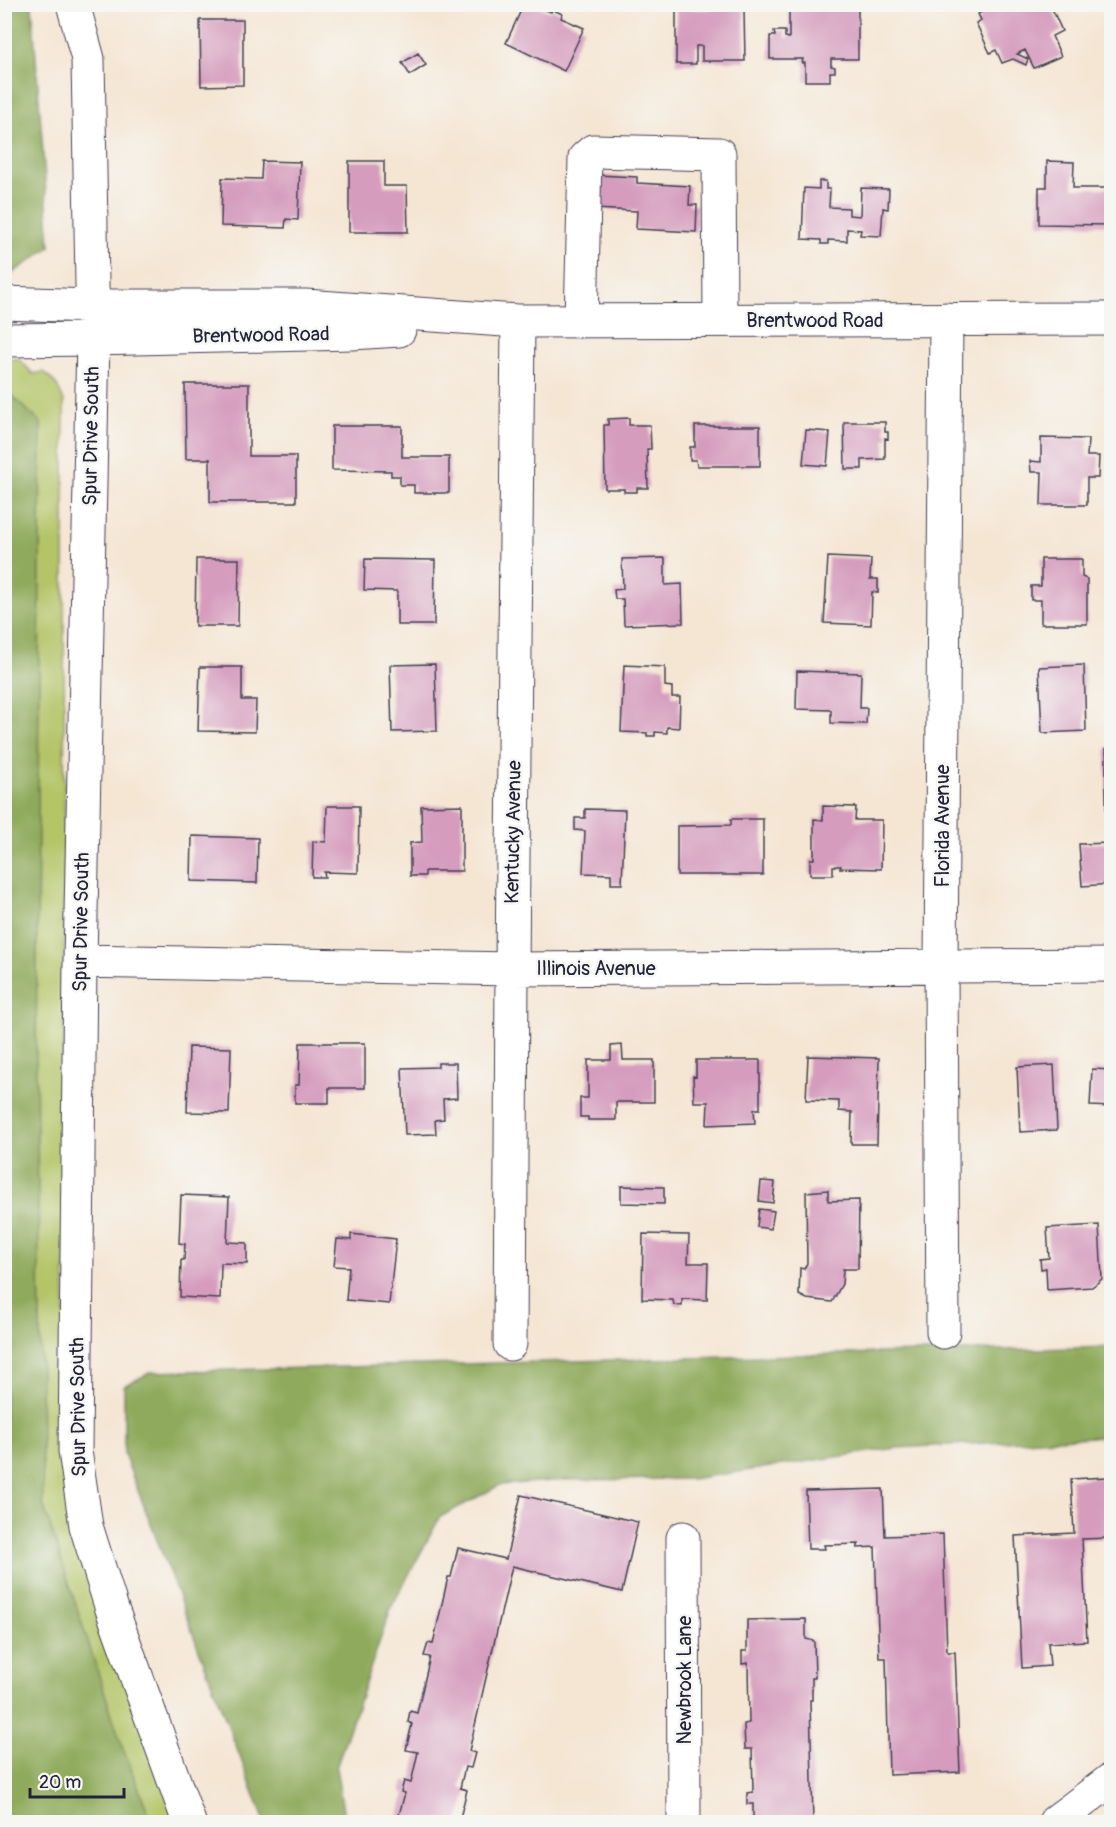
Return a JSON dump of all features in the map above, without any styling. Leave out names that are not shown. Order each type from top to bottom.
[{"type":"street","name":"Spur Drive South","points":[[73,4],[88,59],[93,339],[80,961],[75,1451],[86,1526],[116,1620],[189,1822]]},
{"type":"street","points":[[581,321],[585,158],[593,151],[719,154],[720,320]]},
{"type":"street","name":"Brentwood Road","points":[[4,303],[91,306],[305,306],[518,321],[1112,319]]},
{"type":"street","name":"Florida Avenue","points":[[943,1332],[941,967],[946,319]]},
{"type":"street","name":"Brentwood Road","points":[[4,340],[352,333],[518,321]]},
{"type":"street","name":"Kentucky Avenue","points":[[510,1344],[518,321]]},
{"type":"street","name":"Illinois Avenue","points":[[80,961],[512,969],[1112,965]]},
{"type":"street","name":"Newbrook Lane","points":[[684,1538],[684,1822]]},
{"type":"street","points":[[1055,1822],[1112,1779]]},
{"type":"green space","points":[[4,5],[32,5],[50,247],[10,275],[4,274]]},
{"type":"green space","points":[[5,359],[19,359],[33,374],[44,372],[56,384],[64,401],[65,1463],[177,1822],[5,1822]]},
{"type":"green space","points":[[4,388],[41,423],[36,1074],[43,1504],[123,1749],[152,1822],[7,1822],[5,1816]]},
{"type":"green space","points":[[1111,1347],[1111,1436],[896,1448],[691,1479],[565,1480],[500,1485],[440,1517],[391,1608],[336,1768],[345,1822],[265,1822],[124,1454],[124,1386],[151,1372]]},
{"type":"building","points":[[519,4],[543,4],[541,8],[551,12],[552,9],[562,14],[561,18],[584,28],[564,71],[506,43],[523,6]]},
{"type":"building","points":[[997,4],[1050,4],[1062,31],[1052,36],[1061,56],[1034,68],[1025,50],[1017,54],[1028,59],[1026,65],[1013,59],[1002,63],[996,50],[990,53],[976,23],[981,20],[978,14]]},
{"type":"building","points":[[789,8],[858,8],[858,59],[831,59],[831,66],[835,67],[835,72],[830,72],[830,81],[805,81],[803,59],[770,59],[770,36],[775,36],[774,31],[785,31],[785,37],[789,38]]},
{"type":"building","points":[[676,9],[744,9],[745,61],[702,61],[702,46],[696,46],[696,64],[676,64]]},
{"type":"building","points":[[200,20],[243,20],[243,85],[201,86]]},
{"type":"building","points":[[418,53],[426,65],[410,75],[402,63]]},
{"type":"building","points":[[262,161],[300,162],[298,220],[286,219],[285,228],[221,226],[222,178],[261,179]]},
{"type":"building","points":[[349,161],[384,161],[384,186],[407,186],[408,232],[349,232]]},
{"type":"building","points":[[1047,161],[1074,162],[1073,188],[1112,188],[1112,225],[1039,224],[1039,187],[1047,187]]},
{"type":"building","points":[[596,175],[637,177],[637,183],[690,186],[689,205],[697,205],[696,232],[636,229],[637,211],[594,209]]},
{"type":"building","points":[[819,181],[826,181],[826,189],[830,189],[829,207],[849,208],[849,215],[860,216],[861,188],[889,189],[888,209],[883,208],[881,236],[860,235],[861,230],[847,229],[847,241],[828,240],[828,244],[821,244],[821,240],[802,239],[804,188],[819,189]]},
{"type":"building","points":[[185,384],[249,384],[249,456],[296,456],[296,502],[210,502],[210,459],[186,459]]},
{"type":"building","points":[[629,418],[629,425],[650,425],[651,449],[647,449],[648,488],[637,488],[637,492],[605,489],[604,425],[608,425],[608,419]]},
{"type":"building","points":[[844,422],[885,422],[888,439],[885,438],[885,459],[862,460],[862,469],[845,469]]},
{"type":"building","points":[[332,426],[402,426],[402,457],[449,457],[449,493],[414,493],[414,485],[400,485],[400,476],[391,476],[391,471],[332,470]]},
{"type":"building","points":[[695,426],[760,426],[760,466],[697,466],[696,460],[690,460],[690,447],[695,447]]},
{"type":"building","points":[[806,430],[830,432],[827,466],[803,464]]},
{"type":"building","points":[[1041,438],[1088,439],[1087,456],[1099,456],[1098,478],[1087,478],[1087,505],[1041,505],[1042,472],[1031,472],[1030,461],[1041,462]]},
{"type":"building","points":[[828,557],[871,559],[870,579],[878,579],[878,593],[872,592],[871,625],[824,623]]},
{"type":"building","points":[[665,558],[665,585],[682,584],[683,623],[624,625],[623,599],[615,599],[614,590],[623,589],[622,559]]},
{"type":"building","points":[[196,559],[239,559],[238,626],[195,626]]},
{"type":"building","points":[[365,559],[435,560],[434,625],[397,625],[397,591],[364,590]]},
{"type":"building","points":[[1041,559],[1082,559],[1082,577],[1087,579],[1087,624],[1041,624],[1041,600],[1031,600],[1031,586],[1041,586]]},
{"type":"building","points":[[435,664],[437,731],[392,732],[390,665]]},
{"type":"building","points":[[624,665],[665,667],[665,686],[672,687],[672,697],[680,697],[679,728],[667,727],[667,733],[655,732],[655,736],[647,736],[647,733],[621,732]]},
{"type":"building","points":[[1084,665],[1086,731],[1042,733],[1039,667]]},
{"type":"building","points":[[200,667],[242,667],[242,700],[256,700],[255,732],[198,731]]},
{"type":"building","points":[[797,671],[861,673],[860,708],[867,708],[866,724],[831,723],[831,710],[796,709]]},
{"type":"building","points":[[1112,747],[1112,827],[1106,827],[1106,748]]},
{"type":"building","points":[[462,805],[462,871],[425,871],[425,876],[410,876],[410,843],[422,842],[421,806]]},
{"type":"building","points":[[327,806],[359,806],[358,873],[324,872],[325,877],[312,877],[313,841],[326,842]]},
{"type":"building","points":[[823,806],[856,807],[855,820],[882,820],[881,869],[833,866],[833,875],[810,875],[810,859],[814,859],[814,819],[823,820]]},
{"type":"building","points":[[585,809],[625,810],[622,884],[611,884],[611,874],[583,873],[585,831],[575,830],[575,818],[585,818]]},
{"type":"building","points":[[731,819],[763,819],[763,875],[677,875],[677,826],[731,825]]},
{"type":"building","points":[[192,836],[258,838],[257,883],[191,881]]},
{"type":"building","points":[[1112,843],[1112,884],[1082,886],[1079,844]]},
{"type":"building","points":[[300,1043],[365,1043],[365,1088],[329,1088],[329,1103],[295,1103],[295,1085],[299,1085]]},
{"type":"building","points":[[622,1045],[623,1060],[654,1060],[654,1102],[616,1102],[616,1120],[588,1120],[588,1117],[580,1117],[580,1098],[588,1098],[588,1060],[611,1060],[611,1046]]},
{"type":"building","points":[[189,1047],[231,1048],[229,1113],[187,1112]]},
{"type":"building","points":[[808,1056],[879,1058],[877,1144],[851,1144],[852,1112],[839,1111],[839,1101],[806,1100]]},
{"type":"building","points":[[696,1060],[760,1060],[760,1109],[754,1109],[755,1123],[707,1125],[708,1102],[694,1102],[693,1076],[696,1077]]},
{"type":"building","points":[[438,1063],[456,1063],[457,1098],[443,1099],[444,1119],[435,1120],[436,1134],[405,1135],[402,1068],[438,1067]]},
{"type":"building","points":[[1054,1065],[1057,1130],[1020,1132],[1017,1067]]},
{"type":"building","points":[[1092,1069],[1112,1070],[1112,1107],[1090,1106]]},
{"type":"building","points":[[761,1181],[775,1182],[773,1203],[759,1201]]},
{"type":"building","points":[[621,1186],[664,1187],[664,1204],[621,1203]]},
{"type":"building","points":[[828,1190],[828,1201],[859,1200],[858,1269],[843,1269],[842,1284],[832,1302],[807,1299],[799,1295],[800,1268],[804,1269],[807,1263],[806,1192]]},
{"type":"building","points":[[181,1195],[229,1197],[227,1242],[247,1243],[247,1264],[221,1263],[220,1299],[180,1297],[181,1260],[184,1260],[185,1244],[179,1243]]},
{"type":"building","points":[[759,1209],[774,1211],[771,1229],[757,1227]]},
{"type":"building","points":[[1099,1225],[1102,1279],[1092,1287],[1047,1290],[1046,1268],[1041,1269],[1040,1259],[1049,1258],[1047,1228]]},
{"type":"building","points":[[351,1234],[396,1239],[389,1304],[346,1300],[349,1267],[334,1266],[337,1239],[351,1240]]},
{"type":"building","points":[[643,1234],[689,1235],[688,1263],[708,1263],[707,1300],[682,1299],[682,1306],[674,1305],[673,1300],[642,1299]]},
{"type":"building","points":[[1107,1473],[1112,1473],[1112,1538],[1082,1539],[1087,1641],[1048,1643],[1050,1666],[1022,1668],[1015,1536],[1074,1533],[1071,1479],[1107,1477]]},
{"type":"building","points":[[883,1489],[885,1536],[943,1534],[947,1652],[955,1652],[960,1772],[889,1775],[886,1658],[879,1658],[875,1547],[857,1548],[859,1544],[824,1545],[825,1549],[808,1549],[806,1491]]},
{"type":"building","points":[[521,1495],[638,1522],[622,1592],[512,1566],[469,1751],[475,1753],[471,1768],[465,1767],[460,1788],[467,1790],[459,1822],[397,1822],[405,1793],[401,1792],[404,1781],[411,1783],[418,1752],[406,1750],[412,1724],[408,1722],[410,1711],[417,1713],[430,1657],[424,1656],[428,1643],[433,1644],[448,1577],[451,1577],[458,1548],[506,1559]]},
{"type":"building","points":[[806,1619],[806,1639],[814,1641],[815,1678],[812,1678],[812,1700],[810,1700],[813,1822],[753,1822],[753,1804],[747,1804],[747,1793],[753,1792],[752,1749],[745,1749],[744,1724],[749,1723],[748,1663],[742,1664],[742,1651],[747,1651],[747,1620]]}]
